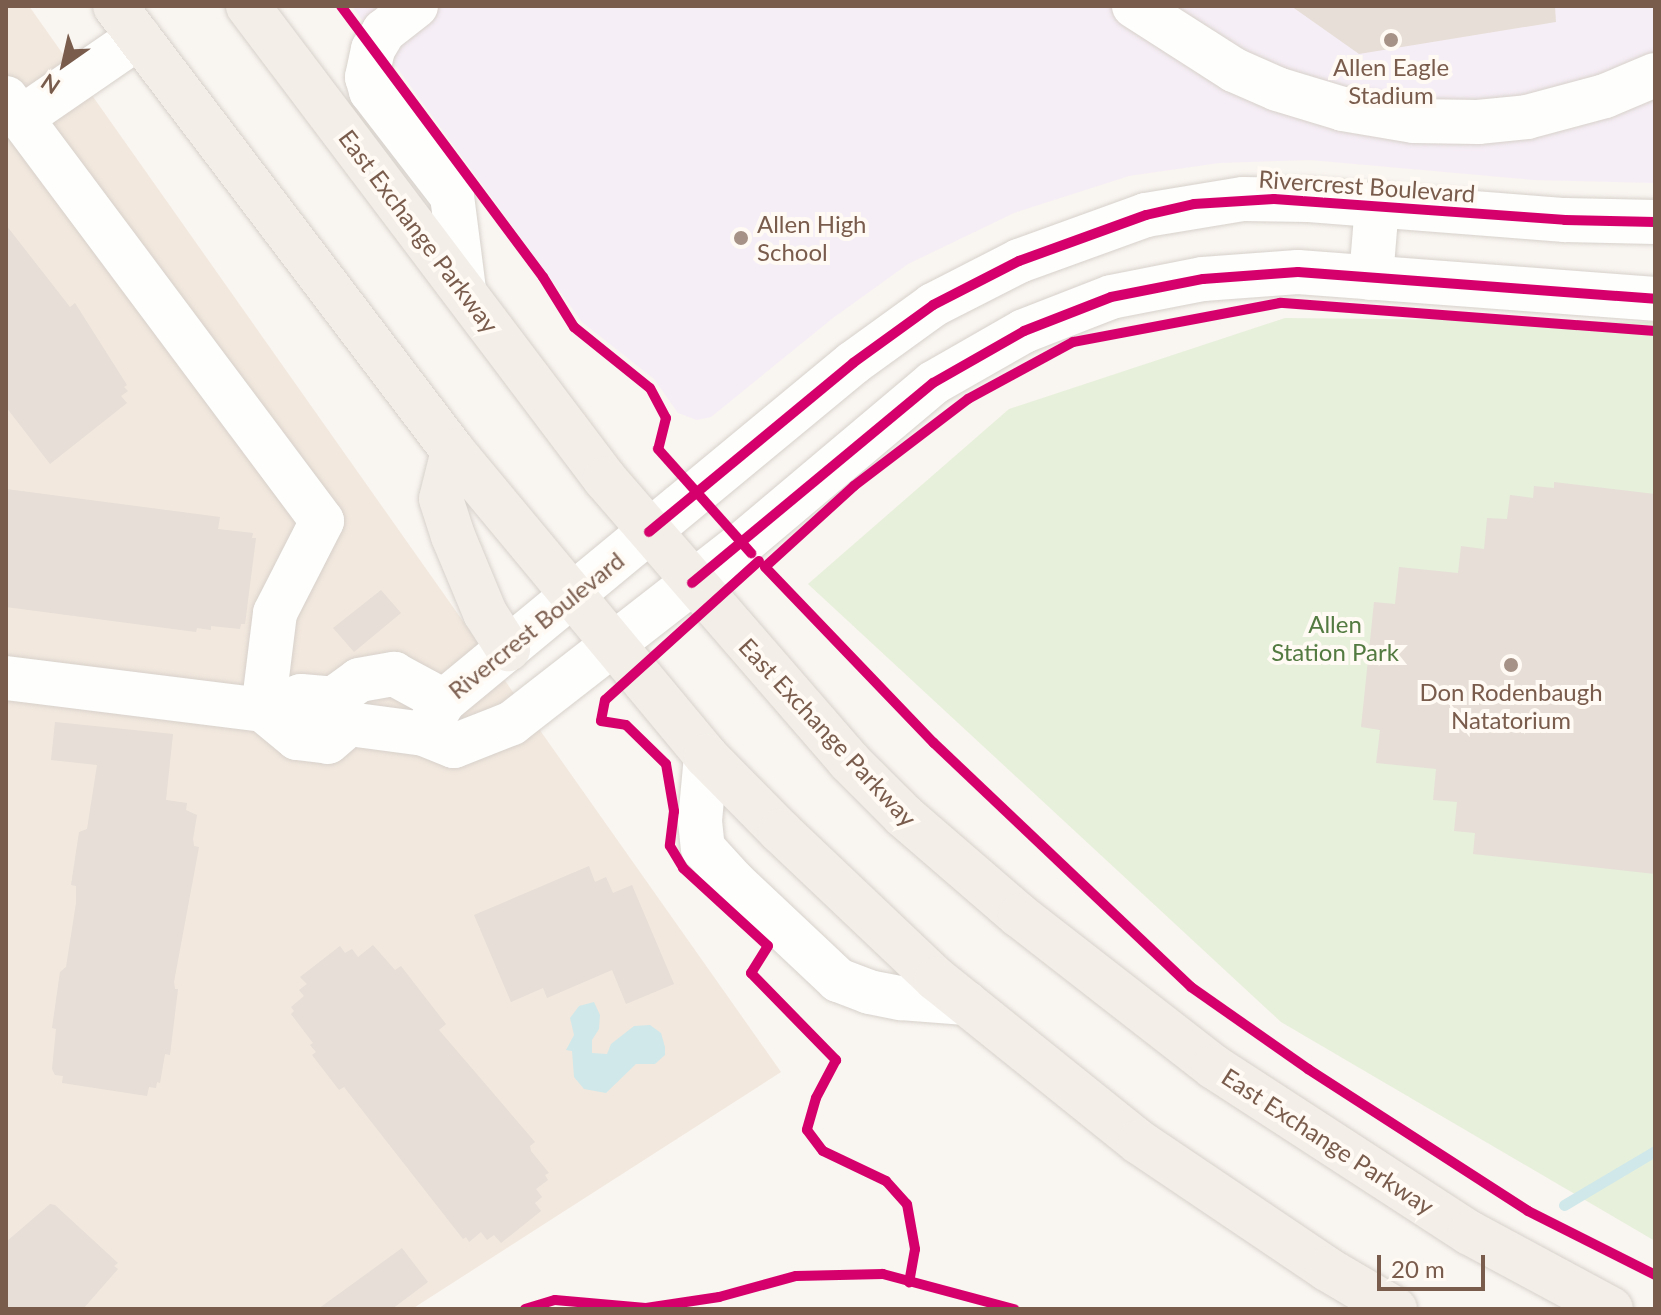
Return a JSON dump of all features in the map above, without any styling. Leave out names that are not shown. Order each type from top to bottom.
[{"type":"main road","name":"East Exchange Parkway","points":[[248,6],[649,532],[871,783],[920,830],[1078,963],[1214,1067],[1294,1122],[1470,1233],[1611,1309]]},
{"type":"main road","points":[[127,21],[453,451],[706,756],[858,907],[966,1003],[1139,1142],[1327,1269],[1395,1309]]},
{"type":"main road","points":[[453,451],[441,499],[485,613],[508,649]]},
{"type":"street","points":[[416,6],[384,31],[373,49],[367,77],[371,91],[452,196],[464,290]]},
{"type":"street","points":[[1134,6],[1201,51],[1255,80],[1322,104],[1414,121],[1478,122],[1527,117],[1605,96],[1655,75]]},
{"type":"street","points":[[127,21],[14,108],[322,521],[275,613],[263,710]]},
{"type":"street","name":"Rivercrest Boulevard","points":[[1655,222],[1565,220],[1258,199],[1194,204],[1105,228],[1019,261],[933,305],[882,340],[508,649],[434,717],[454,746],[512,723],[692,583],[933,383],[1024,331],[1111,297],[1173,283],[1270,272],[1655,299]]},
{"type":"street","points":[[1371,278],[1377,205]]},
{"type":"street","points":[[6,678],[263,710],[297,738],[328,742],[341,712],[434,717]]},
{"type":"street","points":[[706,756],[700,821],[703,848],[734,882],[838,980],[869,992],[901,998],[966,1003]]},
{"type":"shaded area","points":[[6,6],[29,6],[781,1072],[412,1309],[6,1309]]},
{"type":"shaded area","name":"Allen High School","points":[[352,6],[1655,6],[1655,183],[1533,180],[1310,160],[1219,163],[1129,176],[1014,213],[908,264],[833,318],[711,417],[697,420],[678,413],[654,379],[582,322]]},
{"type":"green space","name":"Allen Station Park","points":[[1285,318],[1655,322],[1655,1241],[1281,1022],[808,584],[1009,409]]},
{"type":"water","points":[[594,1002],[600,1015],[599,1029],[592,1040],[592,1053],[607,1054],[611,1044],[634,1026],[650,1025],[661,1033],[665,1047],[665,1055],[655,1064],[636,1064],[606,1093],[584,1089],[574,1077],[572,1051],[566,1050],[574,1035],[570,1018],[579,1006]]},
{"type":"building","name":"Allen Eagle Stadium","points":[[1291,6],[1555,6],[1556,22],[1359,54]]},
{"type":"building","points":[[6,225],[70,307],[75,303],[127,385],[124,387],[128,391],[121,396],[127,403],[50,464],[6,407]]},
{"type":"building","name":"Don Rodenbaugh Natatorium","points":[[1554,482],[1655,494],[1655,874],[1473,854],[1475,833],[1454,831],[1457,802],[1433,800],[1436,769],[1376,763],[1380,730],[1361,727],[1374,602],[1395,604],[1399,567],[1458,573],[1461,546],[1484,549],[1487,518],[1507,519],[1510,495],[1533,498],[1534,486],[1554,488]]},
{"type":"building","points":[[6,489],[220,517],[218,529],[253,533],[252,538],[256,538],[245,624],[241,624],[240,629],[211,626],[211,630],[197,628],[196,632],[6,607]]},
{"type":"building","points":[[381,590],[401,613],[354,652],[333,628]]},
{"type":"building","points":[[55,722],[173,734],[166,800],[187,803],[186,810],[197,815],[193,839],[194,846],[199,847],[174,982],[175,989],[178,989],[170,1055],[165,1054],[160,1083],[157,1082],[156,1088],[149,1087],[147,1096],[62,1083],[63,1076],[55,1075],[52,1069],[56,1029],[52,1028],[60,972],[66,967],[76,903],[76,886],[71,885],[79,832],[87,829],[97,765],[51,760]]},
{"type":"building","points":[[589,866],[595,882],[606,877],[613,893],[632,885],[674,984],[626,1004],[612,970],[547,998],[543,988],[511,1002],[474,915]]},
{"type":"building","points":[[373,945],[395,970],[401,966],[446,1024],[439,1030],[535,1142],[530,1146],[531,1151],[549,1173],[545,1175],[548,1180],[536,1189],[542,1197],[535,1203],[541,1211],[501,1243],[494,1235],[487,1240],[481,1232],[469,1242],[466,1237],[463,1239],[344,1087],[339,1090],[312,1055],[316,1052],[310,1045],[313,1043],[291,1014],[294,1011],[291,1007],[304,996],[299,990],[307,984],[300,977],[340,946],[345,953],[352,949],[358,957]]},
{"type":"building","points":[[50,1204],[55,1205],[118,1263],[114,1266],[118,1269],[83,1309],[6,1309],[6,1242]]},
{"type":"building","points":[[402,1248],[428,1282],[392,1309],[318,1309]]},
{"type":"waterway","points":[[1564,1205],[1655,1151]]},
{"type":"cycle path","points":[[341,6],[543,277],[574,327],[650,388],[666,418],[658,449],[751,553]]},
{"type":"cycle path","points":[[649,532],[853,363],[933,305],[1019,261],[1146,215],[1194,204],[1274,199],[1565,220],[1655,222]]},
{"type":"cycle path","points":[[692,583],[933,383],[1024,331],[1111,297],[1203,279],[1298,272],[1655,299]]},
{"type":"cycle path","points":[[1655,331],[1280,303],[1073,342],[968,399],[854,486],[765,567],[934,743],[1191,987],[1308,1069],[1528,1211],[1655,1275]]},
{"type":"cycle path","points":[[759,561],[605,700],[601,721],[626,725],[666,764],[674,811],[670,846],[683,868],[768,946],[751,973],[836,1060],[816,1098],[807,1130],[823,1151],[886,1181],[907,1204],[915,1249],[909,1282]]},
{"type":"cycle path","points":[[525,1309],[555,1300],[646,1308],[719,1297],[796,1276],[883,1274],[1014,1309]]},
{"type":"place","name":"Allen Eagle Stadium","points":[[1391,40]]},
{"type":"place","name":"Allen High School","points":[[741,238]]},
{"type":"place","name":"Don Rodenbaugh Natatorium","points":[[1511,665]]}]
